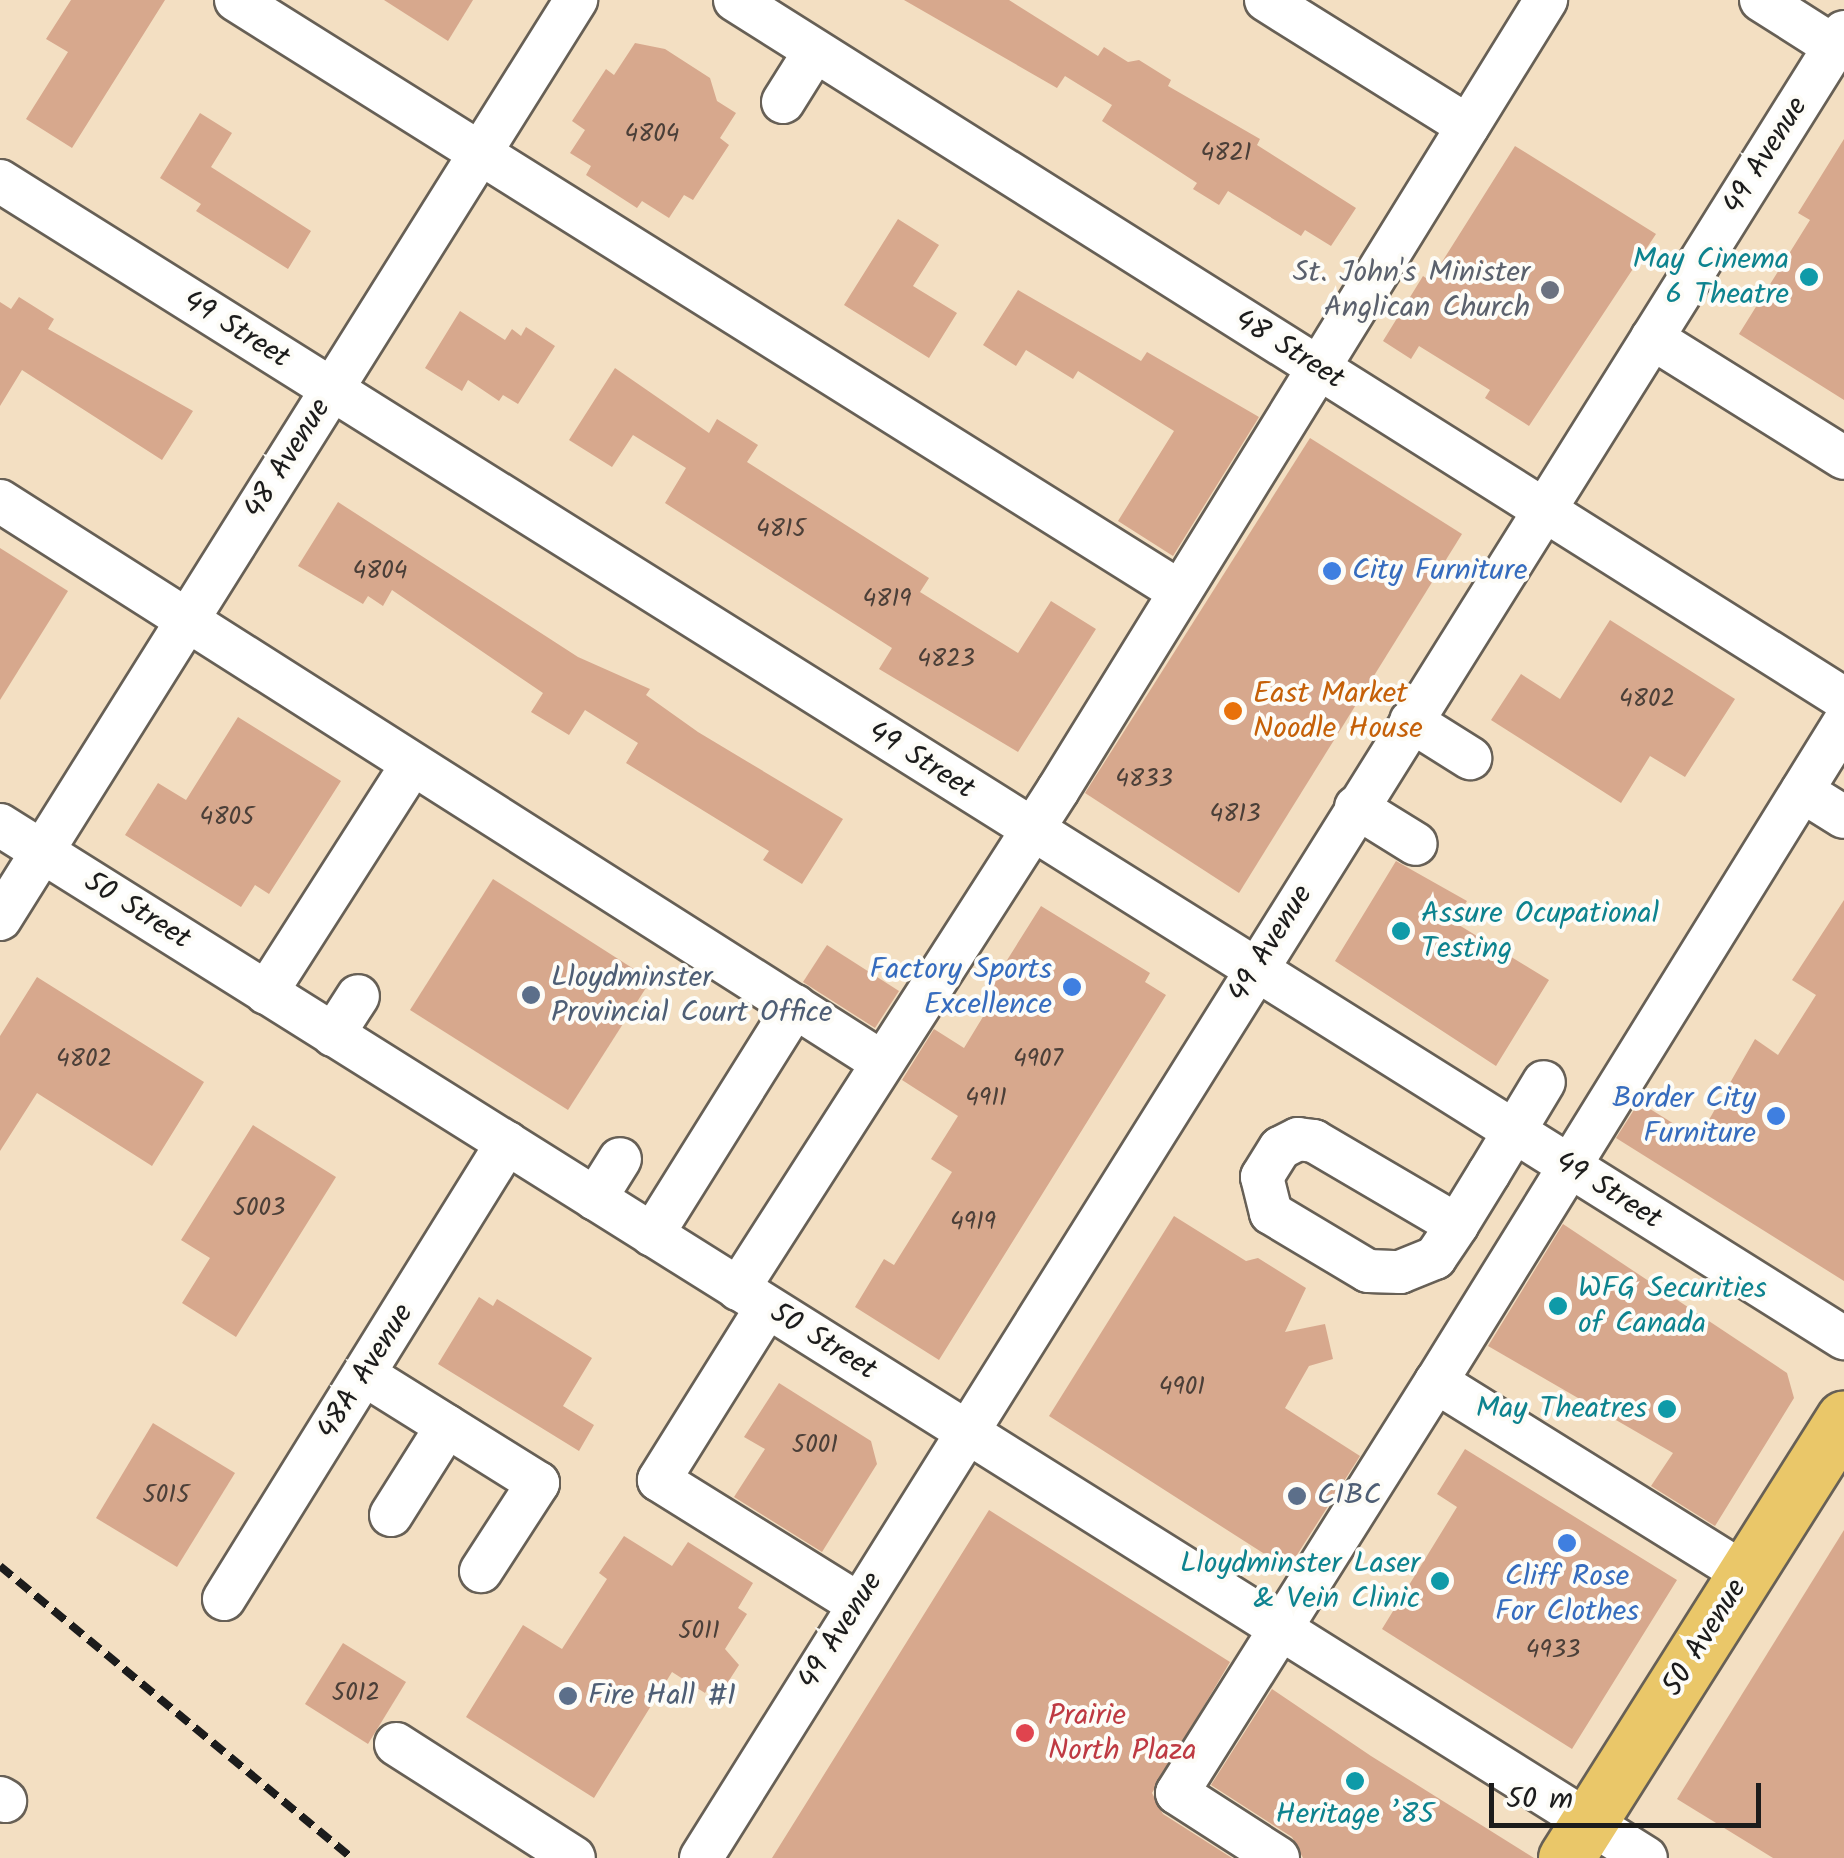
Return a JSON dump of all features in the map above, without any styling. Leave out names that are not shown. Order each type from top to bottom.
[{"type":"main road","name":"50 Avenue","points":[[1578,1840],[1844,1418]]},
{"type":"street","points":[[236,0],[1180,592]]},
{"type":"street","name":"48 Avenue","points":[[0,919],[576,0]]},
{"type":"street","name":"48 Street","points":[[734,0],[1844,699]]},
{"type":"street","points":[[1266,0],[1468,126]]},
{"type":"street","points":[[858,1604],[659,1480],[880,1061],[1032,831],[1546,0]]},
{"type":"street","points":[[1760,0],[1839,39]]},
{"type":"street","name":"49 Avenue","points":[[701,1858],[964,1431],[1839,39]]},
{"type":"street","points":[[783,102],[815,50]]},
{"type":"street","name":"49 Street","points":[[0,182],[1844,1338]]},
{"type":"street","points":[[1652,338],[1844,458]]},
{"type":"street","points":[[0,501],[735,976],[795,1006],[880,1061]]},
{"type":"street","points":[[1411,721],[1470,758]]},
{"type":"street","points":[[1278,1858],[1176,1793],[1844,724]]},
{"type":"street","points":[[266,993],[400,782]]},
{"type":"street","points":[[1802,791],[1844,817]]},
{"type":"street","points":[[1356,807],[1416,844]]},
{"type":"street","name":"50 Street","points":[[0,826],[1281,1630],[1578,1840],[1646,1858]]},
{"type":"street","points":[[334,1034],[358,996]]},
{"type":"street","points":[[652,1235],[795,1006]]},
{"type":"street","points":[[1456,1225],[1544,1082]]},
{"type":"street","name":"48A Avenue","points":[[224,1599],[507,1144]]},
{"type":"street","points":[[595,1198],[620,1159]]},
{"type":"street","points":[[365,1375],[538,1483],[481,1571]]},
{"type":"street","points":[[1436,1382],[1745,1574]]},
{"type":"street","points":[[391,1515],[447,1426]]},
{"type":"street","points":[[396,1744],[574,1858]]},
{"type":"building","points":[[71,0],[165,0],[72,148],[26,119],[68,52],[46,39]]},
{"type":"building","points":[[384,0],[473,0],[448,41]]},
{"type":"building","points":[[904,0],[1009,0],[1098,56],[1104,47],[1128,62],[1139,60],[1171,80],[1168,86],[1260,139],[1257,145],[1356,208],[1331,246],[1305,230],[1301,236],[1228,191],[1219,205],[1193,189],[1197,183],[1102,121],[1112,105],[1065,76],[1057,88]]},
{"type":"building","points":[[635,43],[665,49],[710,78],[717,101],[736,113],[720,138],[729,145],[693,200],[684,195],[669,218],[642,201],[637,208],[586,175],[591,166],[570,153],[585,130],[572,121],[606,69],[614,75]]},
{"type":"building","points":[[200,113],[232,133],[211,167],[311,231],[288,269],[196,211],[201,204],[160,178]]},
{"type":"building","name":"May Cinema 6 Theatre","points":[[1844,139],[1844,400],[1739,334],[1810,220],[1798,213]]},
{"type":"building","name":"St. John's Minister Anglican Church","points":[[1515,146],[1656,234],[1529,426],[1485,398],[1490,390],[1419,346],[1411,359],[1383,341],[1423,276],[1430,281]]},
{"type":"building","points":[[898,219],[939,245],[913,286],[957,313],[929,358],[844,305]]},
{"type":"building","points":[[1018,290],[1141,361],[1147,352],[1259,417],[1173,556],[1118,521],[1174,431],[1078,371],[1073,379],[1026,350],[1016,366],[983,345]]},
{"type":"building","points":[[19,297],[54,319],[48,329],[193,411],[162,460],[22,370],[0,406],[0,302],[11,309]]},
{"type":"building","points":[[460,311],[505,340],[512,329],[521,336],[526,327],[555,346],[518,404],[503,395],[499,401],[468,380],[462,391],[425,368]]},
{"type":"building","points":[[615,368],[709,433],[717,419],[758,445],[747,462],[929,578],[920,592],[1018,653],[1051,601],[1096,629],[1018,752],[879,669],[892,648],[665,503],[686,468],[633,435],[612,467],[569,440]]},
{"type":"building","points":[[1310,438],[1462,534],[1239,893],[1085,793]]},
{"type":"building","points":[[338,502],[578,657],[650,689],[646,695],[698,732],[843,819],[802,884],[763,860],[769,851],[626,763],[638,743],[585,710],[569,735],[531,712],[543,693],[392,590],[383,606],[368,596],[363,604],[298,566]]},
{"type":"building","points":[[0,548],[68,591],[0,700]]},
{"type":"building","points":[[1610,620],[1735,699],[1685,777],[1650,756],[1621,803],[1491,720],[1521,674],[1560,699]]},
{"type":"building","points":[[238,717],[341,781],[269,894],[255,885],[241,907],[125,835],[158,783],[186,800]]},
{"type":"building","points":[[1396,861],[1467,901],[1454,922],[1549,980],[1496,1066],[1335,961]]},
{"type":"building","name":"Lloydminster Provincial Court Office","points":[[493,879],[651,980],[568,1110],[410,1010]]},
{"type":"building","points":[[1844,900],[1844,1281],[1616,1138],[1639,1102],[1698,1139],[1755,1039],[1778,1055],[1816,995],[1792,980]]},
{"type":"building","points":[[1041,906],[1150,973],[1145,982],[1166,995],[939,1360],[855,1307],[884,1259],[894,1265],[952,1172],[931,1159],[958,1116],[902,1080],[934,1029],[964,1048],[995,997],[987,992]]},
{"type":"building","points":[[827,945],[899,991],[875,1028],[803,982]]},
{"type":"building","points":[[37,977],[204,1082],[152,1166],[37,1093],[0,1151],[0,1036]]},
{"type":"building","points":[[253,1125],[336,1177],[236,1337],[182,1303],[210,1258],[181,1240]]},
{"type":"building","points":[[1174,1216],[1246,1261],[1258,1258],[1306,1288],[1285,1332],[1325,1324],[1333,1359],[1309,1366],[1285,1408],[1360,1456],[1288,1569],[1049,1416]]},
{"type":"building","points":[[1563,1224],[1787,1373],[1794,1398],[1715,1526],[1651,1486],[1673,1453],[1488,1346]]},
{"type":"building","points":[[479,1297],[493,1306],[497,1299],[592,1358],[563,1406],[594,1425],[579,1451],[438,1364]]},
{"type":"building","points":[[779,1383],[871,1441],[877,1464],[822,1552],[734,1497],[765,1449],[744,1437]]},
{"type":"building","points":[[153,1423],[235,1473],[177,1567],[96,1518]]},
{"type":"building","points":[[1465,1449],[1677,1580],[1572,1749],[1382,1629],[1457,1507],[1437,1494]]},
{"type":"building","name":"Prairie North Plaza","points":[[989,1510],[1230,1662],[1152,1793],[1163,1814],[1232,1858],[772,1858]]},
{"type":"building","points":[[1844,1530],[1844,1858],[1773,1858],[1677,1799]]},
{"type":"building","points":[[624,1536],[672,1566],[688,1542],[753,1583],[738,1608],[747,1614],[725,1649],[739,1665],[721,1693],[709,1686],[705,1693],[672,1672],[594,1798],[466,1717],[523,1625],[562,1649],[607,1579],[599,1573]]},
{"type":"building","points":[[343,1643],[406,1682],[368,1744],[305,1704]]},
{"type":"building","points":[[1272,1689],[1534,1858],[1303,1858],[1292,1837],[1211,1785]]},
{"type":"railway","points":[[0,1566],[352,1858]]},
{"type":"place","name":"May Cinema 6 Theatre","points":[[1809,277]]},
{"type":"place","name":"St. John's Minister Anglican Church","points":[[1550,290]]},
{"type":"place","name":"City Furniture","points":[[1332,571]]},
{"type":"place","name":"East Market Noodle House","points":[[1233,711]]},
{"type":"place","name":"Assure Ocupational Testing","points":[[1401,931]]},
{"type":"place","name":"Factory Sports Excellence","points":[[1072,987]]},
{"type":"place","name":"Lloydminster Provincial Court Office","points":[[531,995]]},
{"type":"place","name":"Border City Furniture","points":[[1776,1116]]},
{"type":"place","name":"WFG Securities of Canada","points":[[1558,1306]]},
{"type":"place","name":"May Theatres","points":[[1667,1409]]},
{"type":"place","name":"CIBC","points":[[1297,1496]]},
{"type":"place","name":"Cliff Rose For Clothes","points":[[1567,1543]]},
{"type":"place","name":"Lloydminster Laser & Vein Clinic","points":[[1440,1581]]},
{"type":"place","name":"Fire Hall #1","points":[[568,1696]]},
{"type":"place","name":"Prairie North Plaza","points":[[1025,1733]]},
{"type":"place","name":"Heritage ’85","points":[[1355,1781]]}]
